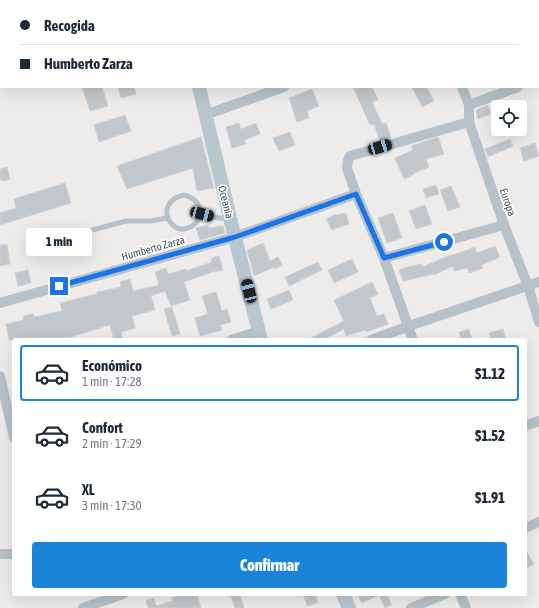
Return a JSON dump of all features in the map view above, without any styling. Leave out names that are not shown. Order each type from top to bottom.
[{"type":"street","name":"Oceanía","points":[[199,88],[260,336]]},
{"type":"street","points":[[205,115],[281,88]]},
{"type":"street","name":"Europa","points":[[462,88],[469,105],[469,122],[504,225],[528,286],[539,322]]},
{"type":"street","points":[[469,105],[515,88]]},
{"type":"street","points":[[412,338],[384,258],[356,194],[347,168],[348,160],[350,156],[469,122]]},
{"type":"street","name":"Humberto Zarza","points":[[0,303],[235,237],[356,194]]},
{"type":"street","points":[[384,258],[504,225]]},
{"type":"street","points":[[376,338],[539,282]]},
{"type":"street","points":[[246,338],[260,336]]},
{"type":"street","points":[[0,376],[12,430]]},
{"type":"street","points":[[527,425],[539,421]]},
{"type":"street","points":[[527,527],[539,522]]},
{"type":"street","points":[[0,554],[12,554]]},
{"type":"street","points":[[83,608],[117,596]]},
{"type":"street","points":[[344,596],[349,608]]},
{"type":"street","points":[[412,608],[441,596]]},
{"type":"street","points":[[461,596],[466,608]]},
{"type":"lane","points":[[184,195],[192,197],[198,202],[202,214],[197,223],[191,228],[184,230],[176,228],[167,218],[167,208],[177,197],[184,195]]},
{"type":"lane","points":[[202,214],[218,218],[230,218]]},
{"type":"lane","points":[[66,237],[126,221],[151,221],[167,218]]},
{"type":"building","points":[[82,88],[102,88],[108,106],[90,111]]},
{"type":"building","points":[[118,88],[134,88],[136,94],[121,98]]},
{"type":"building","points":[[353,88],[372,88],[378,100],[372,102],[382,124],[386,123],[391,137],[380,141],[374,124],[370,125]]},
{"type":"building","points":[[412,88],[428,88],[434,101],[422,107]]},
{"type":"building","points":[[312,89],[319,106],[307,111],[309,118],[297,122],[289,98]]},
{"type":"building","points":[[488,105],[491,114],[478,119],[476,110]]},
{"type":"building","points":[[125,115],[131,131],[99,142],[94,125]]},
{"type":"building","points":[[239,123],[241,129],[256,123],[260,134],[244,140],[246,144],[232,148],[226,127]]},
{"type":"building","points":[[290,132],[295,145],[279,151],[273,138]]},
{"type":"building","points":[[201,137],[214,188],[197,191],[193,168],[127,189],[117,166]]},
{"type":"building","points":[[438,137],[444,154],[426,159],[429,167],[404,179],[395,158],[413,150],[411,146]]},
{"type":"building","points":[[510,139],[513,146],[488,157],[485,149]]},
{"type":"building","points":[[535,143],[539,156],[524,161],[520,148]]},
{"type":"building","points":[[7,167],[10,179],[4,181],[0,179],[0,169]]},
{"type":"building","points":[[65,183],[71,203],[0,225],[0,213],[16,208],[14,199]]},
{"type":"building","points":[[436,185],[439,194],[426,198],[423,189]]},
{"type":"building","points":[[451,186],[460,207],[448,211],[440,190]]},
{"type":"building","points":[[425,205],[432,224],[416,229],[409,211]]},
{"type":"building","points":[[346,213],[349,224],[332,230],[326,219],[336,214]]},
{"type":"building","points":[[393,213],[402,238],[387,243],[378,218]]},
{"type":"building","points":[[208,225],[209,228],[223,226],[225,233],[200,240],[196,228]]},
{"type":"building","points":[[263,243],[270,261],[278,257],[282,265],[254,276],[247,250]]},
{"type":"building","points":[[7,244],[10,264],[0,266],[0,245]]},
{"type":"building","points":[[495,246],[500,257],[481,265],[483,268],[469,273],[467,268],[454,271],[453,266],[434,275],[403,281],[399,270],[422,264],[423,267],[445,257],[475,247],[477,253]]},
{"type":"building","points":[[219,256],[223,270],[215,271],[184,282],[190,300],[171,306],[165,291],[151,296],[155,310],[132,316],[135,328],[121,332],[122,338],[113,338],[110,325],[68,338],[12,338],[12,340],[9,340],[6,324],[24,320],[23,316],[33,314],[34,317],[62,311],[60,303],[97,294],[97,292],[121,287],[120,282],[130,279],[133,291],[159,285],[155,272],[166,268],[168,274],[186,269],[186,271],[212,262],[211,258]]},
{"type":"building","points":[[352,259],[358,272],[334,283],[328,270]]},
{"type":"building","points":[[318,262],[322,270],[289,286],[285,277]]},
{"type":"building","points":[[28,270],[31,283],[18,286],[15,273]]},
{"type":"building","points":[[372,282],[378,294],[370,298],[377,316],[384,314],[388,324],[366,332],[365,330],[346,336],[344,329],[327,338],[311,338],[344,321],[334,300]]},
{"type":"building","points":[[289,290],[293,300],[271,309],[267,299]]},
{"type":"building","points":[[216,292],[222,311],[227,309],[231,322],[220,325],[222,330],[200,336],[195,318],[208,314],[202,296]]},
{"type":"building","points":[[172,307],[180,334],[172,336],[164,309]]},
{"type":"building","points":[[469,329],[471,338],[461,338],[459,332]]},
{"type":"building","points":[[503,329],[505,338],[490,338],[489,333]]},
{"type":"building","points":[[527,552],[534,564],[527,568]]},
{"type":"building","points":[[177,596],[198,596],[201,608],[148,608],[146,601],[154,598],[156,606],[173,601],[171,598]]},
{"type":"building","points":[[231,596],[241,596],[244,608],[235,608]]},
{"type":"building","points":[[304,596],[316,596],[318,603],[307,606]]},
{"type":"building","points":[[358,596],[377,596],[362,603]]},
{"type":"building","points":[[379,596],[387,596],[392,605],[385,608]]},
{"type":"route","points":[[59,286],[235,237],[356,194],[384,258],[444,242]]}]
